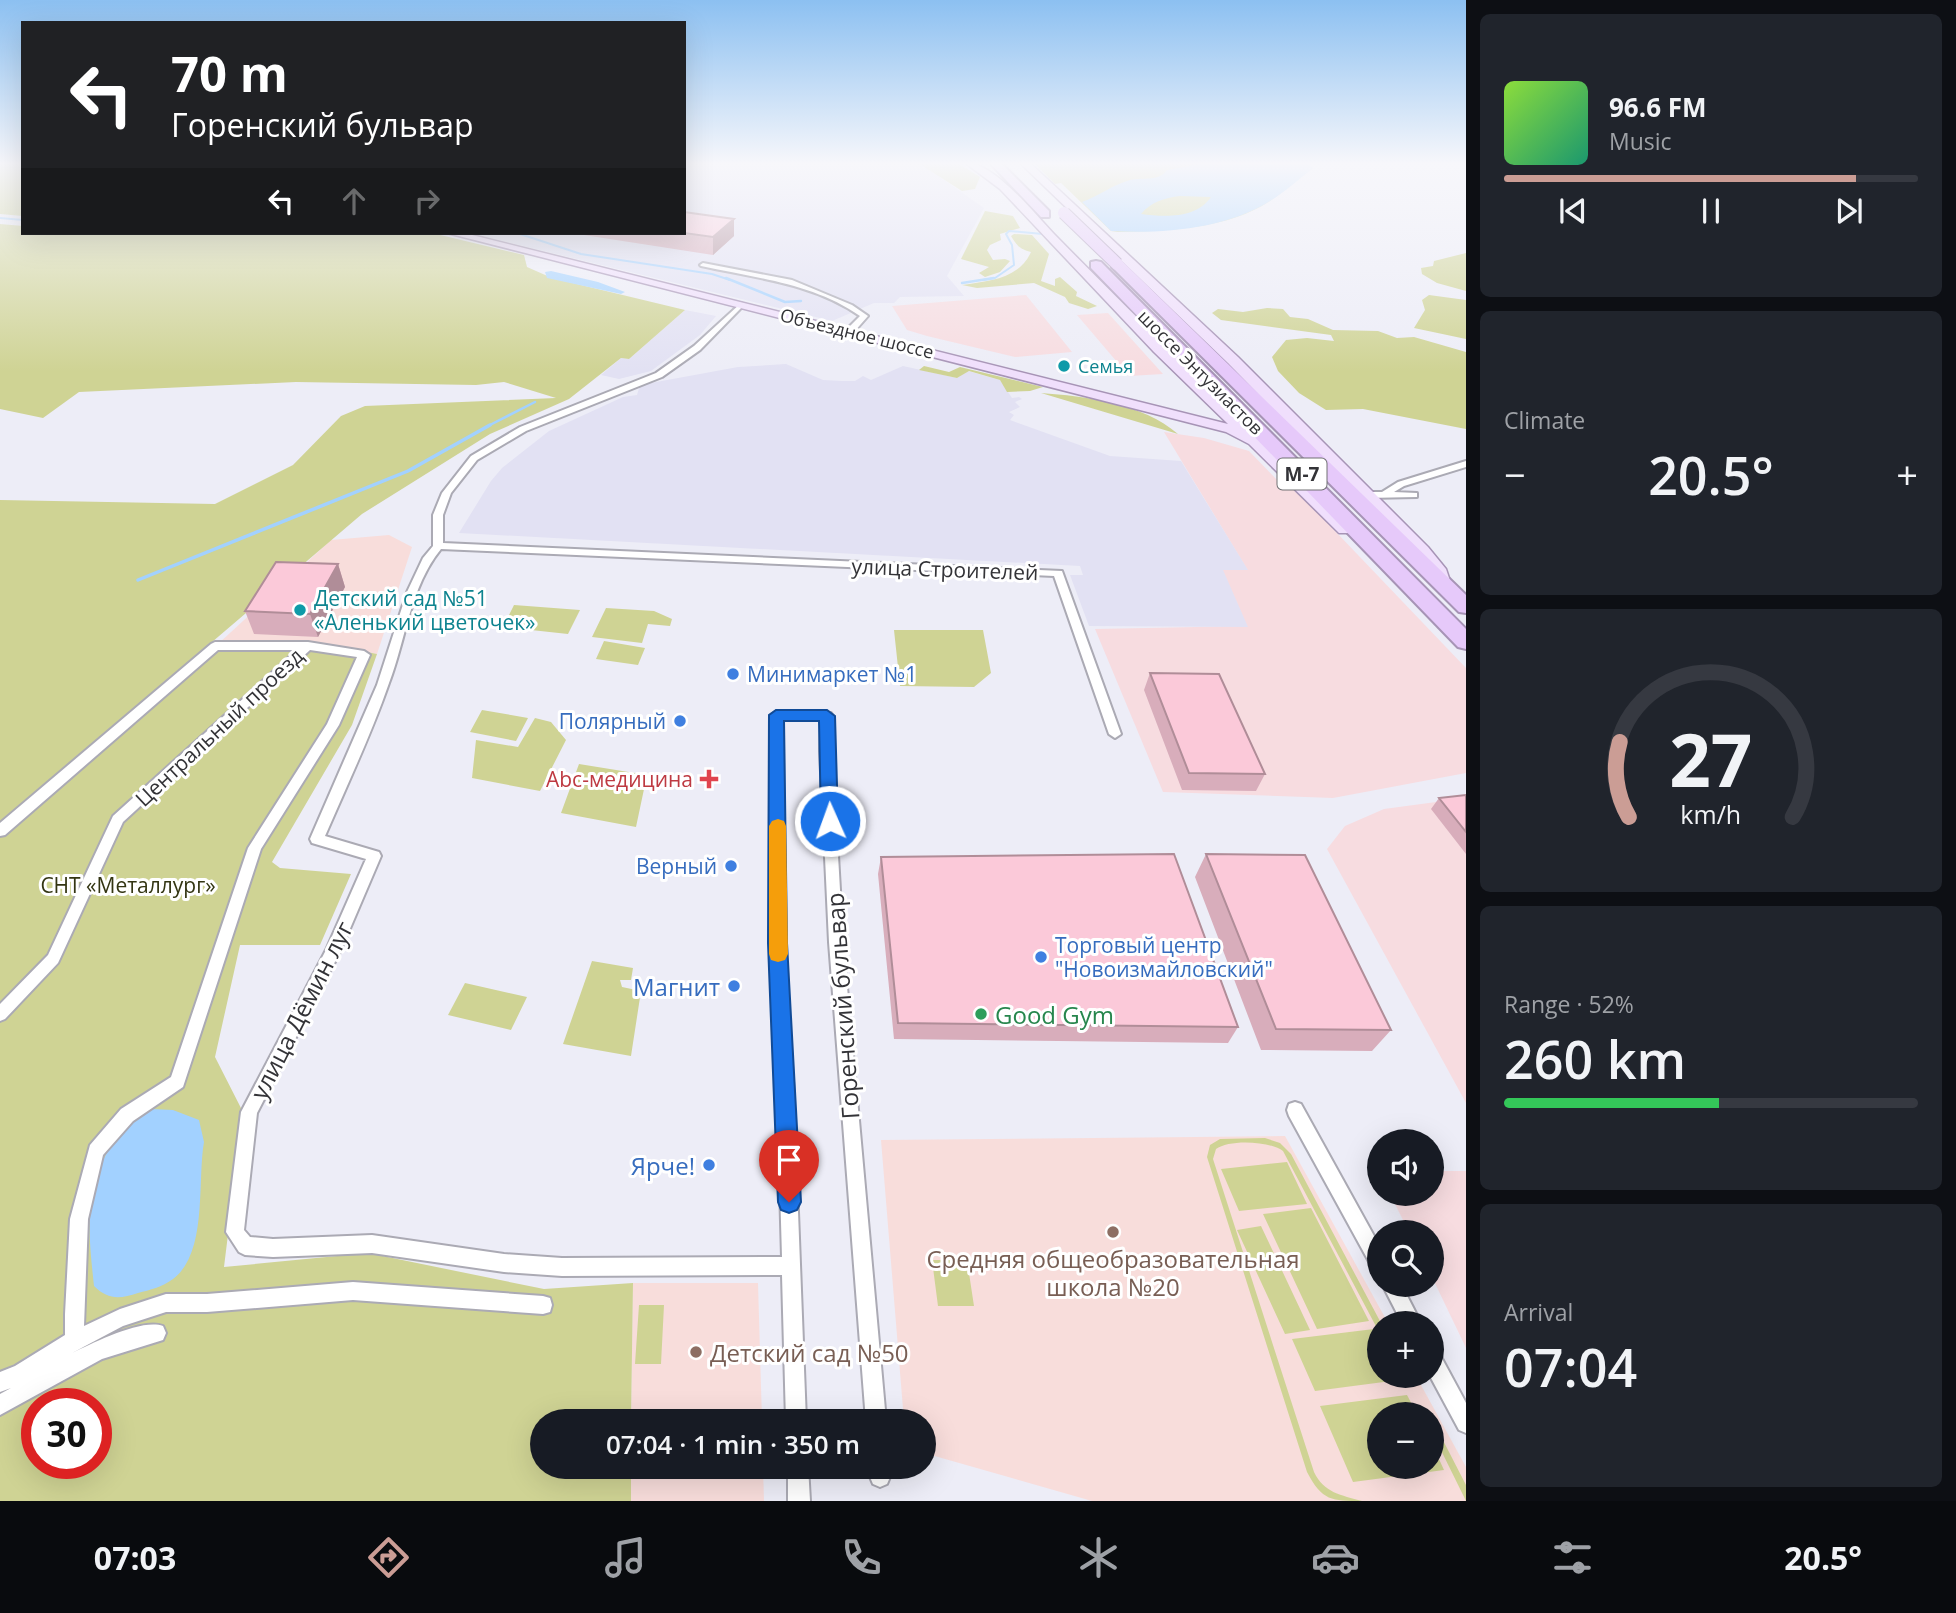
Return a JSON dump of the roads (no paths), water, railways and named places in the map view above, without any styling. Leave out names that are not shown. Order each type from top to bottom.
[{"type":"highway","name":"шоссе Энтузиастов","points":[[1060,232],[1096,265],[1466,642]]},
{"type":"highway","name":"шоссе Энтузиастов","points":[[1065,232],[1117,264],[1466,607]]},
{"type":"main road","points":[[1059,232],[1157,346],[1333,518],[1411,587]]},
{"type":"main road","points":[[1097,232],[1233,360],[1422,551],[1437,569],[1442,583]]},
{"type":"main road","name":"Объездное шоссе","points":[[460,235],[1130,402],[1231,429],[1260,444]]},
{"type":"main road","points":[[1071,245],[1094,242],[1113,247]]},
{"type":"main road","points":[[1130,402],[1187,405],[1199,399],[1201,393],[1198,387]]},
{"type":"street","points":[[703,265],[790,281],[850,306],[864,316],[850,331]]},
{"type":"street","points":[[439,547],[439,515],[447,493],[474,458],[523,429],[659,374],[697,348],[741,305]]},
{"type":"street","points":[[1386,493],[1401,484],[1466,464]]},
{"type":"street","points":[[1366,495],[1414,495]]},
{"type":"street","name":"улица Строителей","points":[[439,547],[1058,573],[1115,734]]},
{"type":"street","name":"улица Дёмин луг","points":[[439,547],[430,554],[417,579],[383,684],[317,839],[374,856],[336,945],[249,1112],[234,1232],[245,1246],[273,1248],[372,1244],[525,1264],[792,1266]]},
{"type":"street","name":"Центральный проезд","points":[[0,831],[215,646],[308,646]]},
{"type":"street","points":[[75,1340],[79,1220],[96,1151],[127,1115],[177,1082],[255,848],[333,725],[364,655],[308,646]]},
{"type":"street","name":"Центральный проезд","points":[[0,1014],[53,959],[118,819],[308,646]]},
{"type":"street","name":"Горенский бульвар","points":[[796,1409],[778,943],[776,715],[827,716],[826,751],[836,942],[875,1409]]},
{"type":"street","points":[[1295,1110],[1367,1241]]},
{"type":"street","points":[[0,1381],[21,1374],[75,1340],[120,1318],[166,1303],[207,1303],[353,1291],[543,1306]]},
{"type":"street","points":[[0,1405],[95,1351],[133,1337],[156,1334]]},
{"type":"street","points":[[1444,1382],[1466,1423]]},
{"type":"street","points":[[798,1479],[799,1501]]},
{"type":"water","points":[[545,272],[598,282],[625,292],[621,294],[547,278]]},
{"type":"water","points":[[152,1109],[173,1110],[199,1120],[204,1142],[196,1235],[192,1252],[173,1279],[156,1288],[132,1295],[109,1296],[94,1286],[90,1245],[93,1189],[107,1153],[119,1135],[134,1120]]},
{"type":"waterway","points":[[983,280],[995,278],[1014,265],[1012,245],[1006,234],[1008,232]]},
{"type":"waterway","points":[[1021,232],[1043,234]]},
{"type":"waterway","points":[[523,235],[581,254],[712,274],[730,280]]},
{"type":"waterway","points":[[726,278],[785,302],[801,301]]},
{"type":"waterway","points":[[962,283],[994,278]]},
{"type":"waterway","points":[[486,427],[535,402]]},
{"type":"waterway","points":[[138,580],[408,471],[490,425]]},
{"type":"place","name":"Семья","points":[[1064,366]]},
{"type":"place","name":"Детский сад №51 «Аленький цветочек»","points":[[300,610]]},
{"type":"place","name":"Минимаркет №1","points":[[733,674]]},
{"type":"place","name":"Полярный","points":[[680,721]]},
{"type":"place","name":"Abc-медицина","points":[[709,779]]},
{"type":"place","name":"Верный","points":[[731,866]]},
{"type":"place","name":"Торговый центр \"Новоизмайловский\"","points":[[1041,957]]},
{"type":"place","name":"Магнит","points":[[734,986]]},
{"type":"place","name":"Good Gym","points":[[981,1014]]},
{"type":"place","name":"Ярче!","points":[[709,1165]]},
{"type":"place","name":"Средняя общеобразовательная школа №20","points":[[1113,1232]]},
{"type":"place","name":"Детский сад №50","points":[[696,1352]]},
{"type":"park label","name":"СНТ «Металлург»","points":[[128,885]]}]
